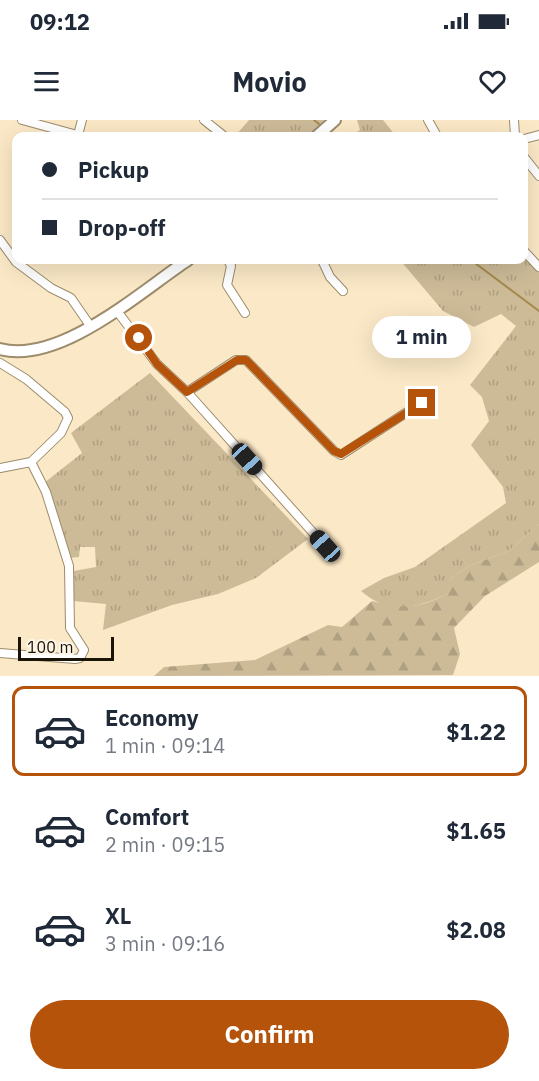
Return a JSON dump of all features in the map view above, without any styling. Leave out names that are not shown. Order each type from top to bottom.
[{"type":"street","points":[[22,120],[66,132]]},
{"type":"street","points":[[204,120],[219,132]]},
{"type":"street","points":[[322,132],[335,120]]},
{"type":"street","points":[[528,162],[539,176]]},
{"type":"street","points":[[0,240],[12,256]]},
{"type":"street","points":[[528,256],[539,267]]},
{"type":"street","points":[[19,264],[51,288],[71,298],[91,327]]},
{"type":"street","points":[[0,349],[28,351],[91,327],[182,264]]},
{"type":"street","points":[[230,264],[227,285],[245,313]]},
{"type":"street","points":[[324,264],[330,277],[343,291]]},
{"type":"street","points":[[117,311],[157,364],[187,392],[325,546]]},
{"type":"street","points":[[187,392],[237,360],[246,360],[334,451],[341,454],[422,403]]},
{"type":"street","points":[[0,363],[26,379],[65,412],[68,418],[61,433],[31,462],[0,468]]},
{"type":"street","points":[[0,652],[75,659],[80,658],[84,650],[70,628],[69,566],[46,492],[31,462]]},
{"type":"green space","points":[[249,120],[324,120],[313,132],[238,132]]},
{"type":"green space","points":[[357,120],[383,120],[393,132],[357,132],[360,130]]},
{"type":"green space","points":[[528,260],[539,270],[539,524],[509,551],[469,566],[449,580],[449,593],[415,606],[393,607],[372,599],[361,591],[384,578],[415,567],[506,503],[503,487],[471,445],[489,421],[482,397],[470,385],[516,326],[501,314],[474,327],[443,311],[403,264],[528,264]]},
{"type":"green space","points":[[150,373],[308,539],[256,578],[218,594],[172,605],[103,630],[106,604],[73,601],[68,572],[96,567],[95,547],[80,547],[79,557],[68,558],[44,483],[82,453],[71,433]]},
{"type":"green space","points":[[539,524],[539,562],[485,596],[454,628],[460,654],[453,675],[154,676],[164,667],[255,660],[328,625],[342,627],[372,601],[403,606],[428,602],[449,593],[449,580],[469,566],[509,551]]},
{"type":"waterway","points":[[314,120],[319,124]]},
{"type":"waterway","points":[[476,264],[539,311]]},
{"type":"route","points":[[139,338],[150,356],[171,381],[187,392],[237,360],[246,360],[334,451],[341,454],[422,403]]}]
